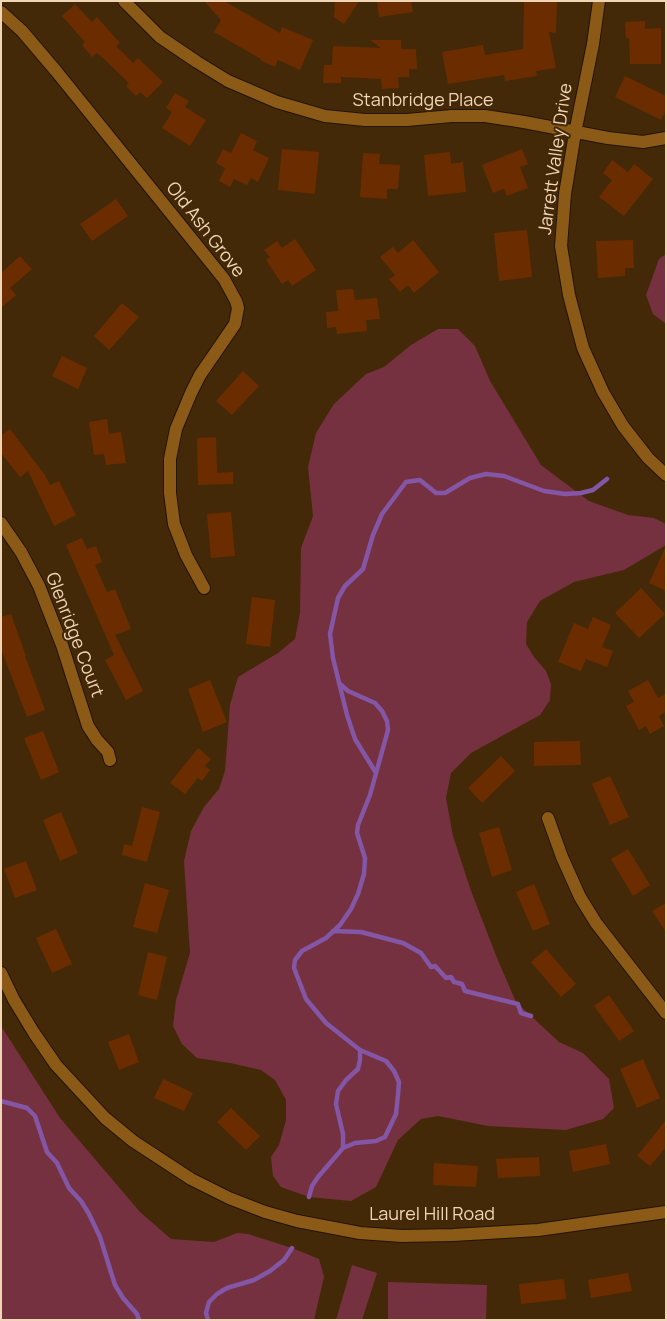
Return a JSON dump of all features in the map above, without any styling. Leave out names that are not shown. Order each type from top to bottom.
[{"type":"street","name":"Stanbridge Place","points":[[124,1],[160,37],[228,81],[277,102],[325,116],[365,120],[485,116],[575,133],[643,142],[666,138]]},
{"type":"street","name":"Jarrett Valley Drive","points":[[599,1],[593,44],[565,194],[561,246],[569,295],[583,348],[603,392],[623,426],[648,458],[666,475]]},
{"type":"street","name":"Old Ash Grove","points":[[1,12],[22,31],[56,71],[224,279],[236,301],[238,308],[235,324],[200,375],[191,393],[176,429],[170,459],[170,493],[174,524],[186,555],[204,588]]},
{"type":"street","name":"Glenridge Court","points":[[1,522],[21,552],[39,586],[62,645],[88,726],[108,752],[110,760]]},
{"type":"street","points":[[548,818],[562,857],[580,897],[596,923],[666,1012]]},
{"type":"street","name":"Laurel Hill Road","points":[[1,973],[14,1000],[56,1065],[105,1118],[133,1141],[190,1179],[266,1212],[297,1221],[360,1233],[402,1236],[538,1230],[666,1212]]},
{"type":"shaded area","points":[[666,254],[666,324],[653,314],[646,295],[659,259]]},
{"type":"shaded area","points":[[438,329],[458,329],[475,346],[490,381],[541,465],[589,501],[628,515],[654,518],[666,524],[666,545],[624,570],[574,582],[540,601],[527,622],[526,644],[546,671],[551,684],[550,700],[540,715],[471,753],[451,773],[446,798],[453,836],[471,891],[516,1002],[559,1042],[583,1053],[609,1079],[614,1108],[603,1119],[566,1130],[488,1126],[438,1116],[421,1119],[398,1140],[376,1187],[351,1201],[309,1197],[281,1187],[273,1176],[271,1157],[279,1145],[286,1120],[286,1100],[275,1080],[261,1070],[197,1058],[182,1044],[173,1026],[176,1000],[190,953],[184,861],[191,831],[204,807],[219,789],[225,771],[230,705],[238,677],[278,653],[295,639],[300,613],[301,548],[313,516],[308,467],[316,433],[334,404],[366,374],[384,367],[411,345]]},
{"type":"shaded area","points":[[1,1026],[60,1118],[140,1212],[171,1239],[214,1242],[237,1233],[248,1234],[319,1259],[324,1277],[314,1320],[1,1320]]},
{"type":"shaded area","points":[[352,1265],[377,1273],[362,1320],[336,1320]]},
{"type":"shaded area","points":[[388,1282],[487,1285],[486,1320],[388,1320]]},
{"type":"building","points":[[204,1],[224,1],[280,33],[282,27],[313,40],[300,70],[278,60],[275,67],[214,32],[221,20]]},
{"type":"building","points":[[335,1],[359,1],[344,24],[334,17]]},
{"type":"building","points":[[377,1],[411,1],[413,12],[379,17]]},
{"type":"building","points":[[524,1],[557,1],[556,33],[549,32],[556,68],[536,71],[537,76],[505,81],[504,75],[448,84],[442,52],[483,45],[485,55],[523,49]]},
{"type":"building","points":[[75,4],[92,22],[97,17],[120,43],[116,46],[133,63],[138,58],[163,82],[147,98],[140,92],[136,96],[126,86],[129,83],[103,58],[97,53],[92,57],[82,45],[85,42],[62,16]]},
{"type":"building","points":[[645,21],[645,29],[661,28],[661,64],[630,64],[629,38],[626,38],[625,22]]},
{"type":"building","points":[[370,40],[401,40],[401,49],[416,49],[417,69],[409,69],[409,77],[398,77],[399,88],[382,89],[381,79],[341,77],[341,83],[323,83],[324,65],[332,65],[333,46],[381,48]]},
{"type":"building","points":[[625,76],[666,96],[666,110],[661,120],[615,97]]},
{"type":"building","points":[[175,93],[189,101],[185,107],[206,120],[190,146],[162,128],[172,112],[166,108]]},
{"type":"building","points":[[241,133],[257,141],[253,150],[269,158],[258,182],[251,178],[247,185],[234,179],[230,187],[219,181],[225,168],[216,163],[223,149],[231,153]]},
{"type":"building","points":[[282,149],[319,152],[315,194],[278,190]]},
{"type":"building","points":[[522,149],[528,164],[520,167],[528,188],[507,196],[504,189],[493,193],[482,165]]},
{"type":"building","points":[[450,152],[451,164],[463,162],[466,192],[428,196],[424,155]]},
{"type":"building","points":[[363,153],[380,154],[379,164],[400,165],[398,189],[387,189],[387,199],[360,197]]},
{"type":"building","points":[[612,160],[628,172],[634,164],[653,179],[624,216],[599,197],[612,180],[603,173]]},
{"type":"building","points":[[116,199],[128,216],[92,241],[80,224]]},
{"type":"building","points":[[527,230],[532,277],[499,281],[494,233]]},
{"type":"building","points":[[295,239],[316,270],[292,286],[288,280],[282,284],[266,260],[270,257],[264,250],[277,241],[282,248]]},
{"type":"building","points":[[413,240],[439,272],[414,293],[408,285],[400,292],[389,279],[395,275],[380,257],[393,247],[398,253]]},
{"type":"building","points":[[633,240],[634,268],[625,268],[625,276],[598,278],[596,241]]},
{"type":"building","points":[[20,256],[32,269],[10,288],[16,295],[1,308],[1,273]]},
{"type":"building","points":[[353,289],[355,300],[377,298],[380,319],[366,320],[367,331],[337,334],[336,327],[327,328],[326,312],[338,311],[336,290]]},
{"type":"building","points":[[122,303],[139,317],[109,350],[94,336]]},
{"type":"building","points":[[62,356],[87,368],[78,389],[52,376]]},
{"type":"building","points":[[243,371],[259,386],[232,415],[216,401]]},
{"type":"building","points":[[107,419],[109,434],[121,432],[126,463],[106,465],[104,454],[94,455],[89,422]]},
{"type":"building","points":[[10,429],[45,475],[50,485],[59,481],[76,515],[54,526],[28,471],[20,477],[1,453],[1,436]]},
{"type":"building","points":[[216,437],[217,473],[233,472],[233,484],[198,485],[197,438]]},
{"type":"building","points":[[231,512],[235,556],[211,558],[207,514]]},
{"type":"building","points":[[82,538],[87,549],[96,546],[102,562],[95,565],[107,592],[115,589],[131,629],[115,635],[143,691],[126,700],[105,660],[114,655],[66,545]]},
{"type":"building","points":[[666,546],[666,591],[649,583]]},
{"type":"building","points":[[641,588],[665,614],[639,638],[615,613]]},
{"type":"building","points":[[252,597],[275,600],[270,647],[246,644]]},
{"type":"building","points":[[11,614],[45,710],[27,717],[1,649],[1,617]]},
{"type":"building","points":[[593,617],[611,625],[602,647],[613,651],[607,667],[586,659],[581,671],[558,662],[574,623],[588,629]]},
{"type":"building","points":[[210,680],[227,722],[203,732],[188,689]]},
{"type":"building","points":[[648,680],[658,698],[666,694],[666,712],[659,716],[664,726],[650,734],[646,726],[639,730],[626,706],[634,702],[628,691]]},
{"type":"building","points":[[43,731],[59,772],[41,780],[24,738]]},
{"type":"building","points":[[580,741],[581,765],[534,766],[534,742]]},
{"type":"building","points":[[198,748],[211,759],[205,766],[210,770],[202,781],[198,778],[185,794],[170,783]]},
{"type":"building","points":[[501,756],[515,771],[482,803],[468,788]]},
{"type":"building","points":[[610,776],[629,817],[610,825],[592,784]]},
{"type":"building","points":[[142,807],[160,812],[147,862],[122,855],[124,844],[132,846]]},
{"type":"building","points":[[61,812],[78,853],[60,861],[43,820]]},
{"type":"building","points":[[499,827],[512,870],[492,877],[479,833]]},
{"type":"building","points":[[628,849],[650,885],[633,896],[611,859]]},
{"type":"building","points":[[26,861],[37,890],[15,898],[4,869]]},
{"type":"building","points":[[145,883],[169,890],[157,933],[133,927]]},
{"type":"building","points":[[534,884],[550,924],[533,931],[516,892]]},
{"type":"building","points":[[666,903],[666,932],[652,911]]},
{"type":"building","points":[[56,929],[72,964],[52,973],[36,938]]},
{"type":"building","points":[[546,949],[576,984],[561,997],[531,962]]},
{"type":"building","points":[[148,952],[167,957],[157,1000],[138,995]]},
{"type":"building","points":[[609,995],[634,1031],[619,1041],[594,1006]]},
{"type":"building","points":[[129,1034],[139,1062],[119,1070],[108,1042]]},
{"type":"building","points":[[643,1059],[660,1098],[637,1108],[620,1069]]},
{"type":"building","points":[[163,1079],[193,1093],[184,1111],[154,1098]]},
{"type":"building","points":[[231,1108],[260,1136],[246,1150],[217,1122]]},
{"type":"building","points":[[666,1120],[666,1147],[650,1166],[637,1156]]},
{"type":"building","points":[[606,1144],[610,1164],[573,1172],[569,1151]]},
{"type":"building","points":[[539,1157],[540,1176],[498,1178],[496,1159]]},
{"type":"building","points":[[434,1163],[478,1166],[476,1187],[433,1185]]},
{"type":"building","points":[[628,1273],[632,1291],[591,1298],[588,1280]]},
{"type":"building","points":[[564,1279],[566,1299],[521,1304],[519,1284]]},
{"type":"waterway","points":[[376,773],[355,739],[347,715],[333,658],[330,634],[338,598],[345,586],[363,569],[373,535],[382,514],[406,482],[420,480],[436,493],[445,493],[470,478],[486,474],[504,476],[544,491],[565,494],[593,490],[607,479]]},
{"type":"waterway","points":[[309,1197],[312,1186],[318,1177],[343,1148],[355,1143],[376,1141],[385,1137],[396,1114],[399,1082],[394,1071],[386,1061],[360,1050],[326,1023],[306,999],[294,968],[295,960],[302,951],[326,938],[340,925],[358,894],[364,874],[365,858],[357,833],[358,825],[370,795],[388,730],[387,721],[375,703],[348,691],[339,683]]},
{"type":"waterway","points":[[333,931],[361,932],[403,943],[421,953],[431,967],[435,966],[446,978],[451,977],[454,982],[462,984],[465,991],[518,1004],[521,1013],[531,1016]]},
{"type":"waterway","points":[[343,1148],[343,1134],[336,1104],[338,1091],[358,1069],[360,1050]]},
{"type":"waterway","points":[[1,1101],[27,1108],[35,1116],[47,1152],[57,1163],[69,1188],[81,1201],[89,1214],[100,1237],[115,1285],[137,1314],[139,1320]]},
{"type":"waterway","points":[[208,1320],[206,1313],[209,1302],[217,1294],[227,1288],[254,1280],[270,1271],[284,1260],[292,1248]]}]
